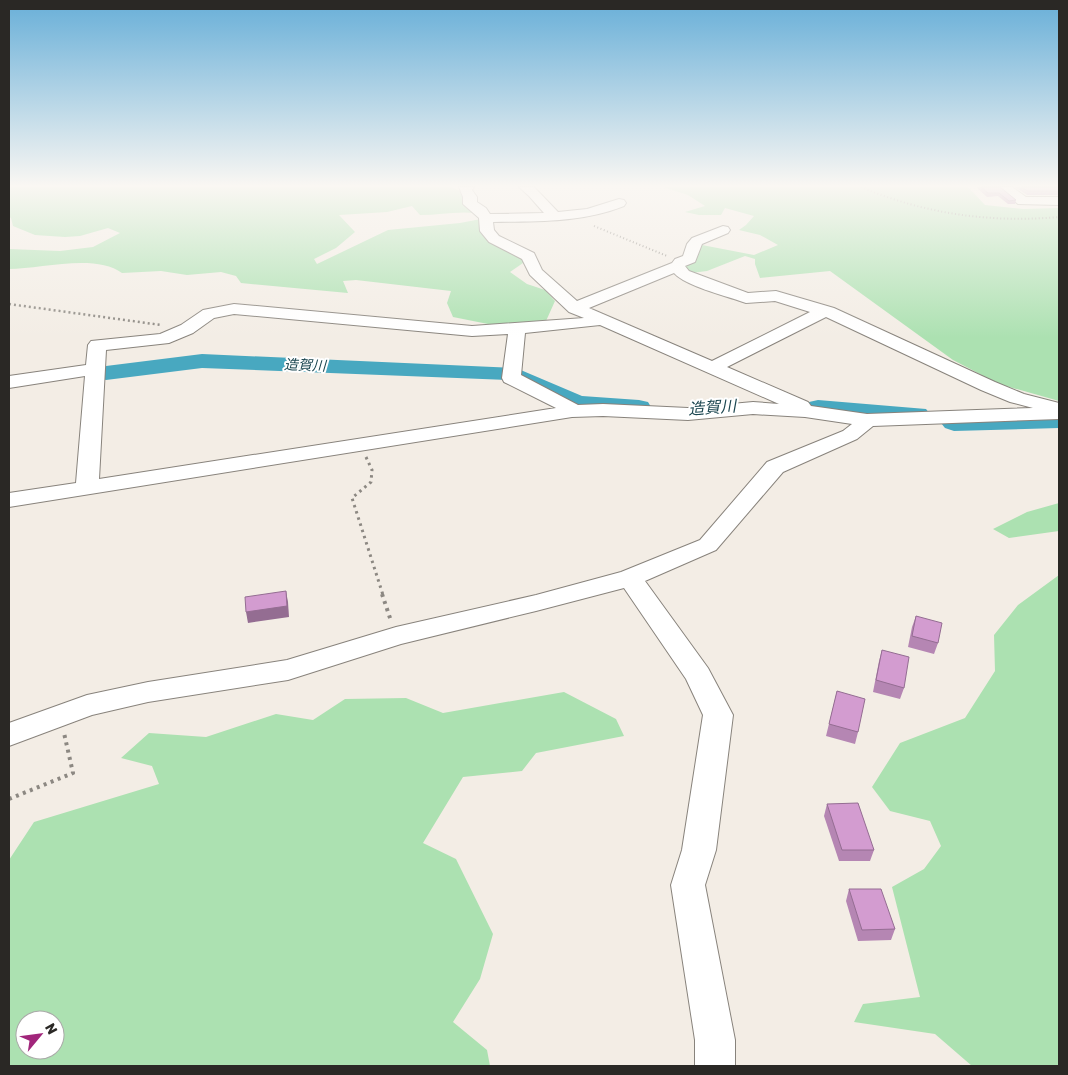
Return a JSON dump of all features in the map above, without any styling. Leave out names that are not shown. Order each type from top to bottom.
[{"type":"street","points":[[493,237],[530,256],[535,272],[575,308],[801,405],[805,411]]},
{"type":"street","points":[[575,308],[690,259],[694,244],[698,240],[707,237]]},
{"type":"street","points":[[678,264],[684,274],[746,298],[776,296],[828,312],[988,386],[1017,398],[1059,408]]},
{"type":"street","points":[[87,488],[97,344],[164,339],[187,329],[209,314],[234,310],[287,313],[472,331],[592,322],[600,319]]},
{"type":"street","points":[[713,368],[816,315],[828,312]]},
{"type":"street","points":[[517,328],[511,378],[570,408],[572,411]]},
{"type":"street","points":[[9,382],[94,369]]},
{"type":"street","points":[[9,500],[572,411],[603,410],[688,414],[753,408],[805,411],[866,420],[1059,414]]},
{"type":"street","points":[[9,735],[87,706],[148,692],[288,670],[396,636],[536,603],[630,578],[708,545],[775,467],[850,435],[864,425],[866,420]]},
{"type":"street","points":[[630,578],[698,675],[718,715],[699,850],[688,885],[715,1040],[715,1066]]},
{"type":"path","points":[[619,237],[678,264]]},
{"type":"path","points":[[9,304],[187,329]]},
{"type":"path","points":[[363,443],[372,470],[371,482],[352,498],[396,636]]},
{"type":"path","points":[[9,799],[73,773],[60,716]]},
{"type":"green space","points":[[112,237],[349,237],[336,248],[314,259],[317,264],[373,237],[489,237],[525,258],[523,263],[510,272],[527,284],[545,290],[555,301],[546,321],[498,326],[453,317],[447,303],[451,291],[356,280],[343,281],[348,293],[241,283],[236,276],[221,272],[187,275],[161,271],[122,273],[111,267],[83,263],[9,269],[9,249],[60,251],[93,247]]},
{"type":"green space","points":[[764,237],[1059,237],[1059,401],[999,384],[953,360],[830,271],[760,278],[755,259],[745,256],[707,271],[691,273],[684,264],[695,257],[702,245],[754,255],[778,245]]},
{"type":"green space","points":[[1059,503],[1059,531],[1009,538],[993,529],[1027,512]]},
{"type":"green space","points":[[1059,575],[1059,1066],[972,1066],[935,1034],[854,1022],[863,1004],[920,997],[892,887],[924,869],[941,846],[930,821],[890,811],[872,787],[900,743],[965,718],[995,671],[994,635],[1018,605]]},
{"type":"green space","points":[[564,692],[616,719],[624,736],[536,753],[522,771],[463,777],[423,843],[456,859],[493,934],[480,979],[453,1022],[487,1050],[490,1066],[9,1066],[9,860],[34,822],[159,784],[152,766],[121,758],[149,733],[206,737],[276,714],[313,720],[345,699],[406,698],[443,713]]},
{"type":"building","points":[[286,591],[287,606],[246,612],[245,597]]},
{"type":"building","points":[[916,616],[942,623],[938,643],[912,636]]},
{"type":"building","points":[[882,650],[909,657],[904,688],[876,680]]},
{"type":"building","points":[[837,691],[865,699],[858,732],[829,724]]},
{"type":"building","points":[[858,803],[874,850],[842,850],[827,804]]},
{"type":"building","points":[[849,889],[881,889],[895,929],[862,930]]},
{"type":"waterway","name":"造賀川","points":[[106,373],[202,361],[505,374]]},
{"type":"waterway","name":"造賀川","points":[[516,375],[577,403],[639,407]]},
{"type":"waterway","name":"造賀川","points":[[818,407],[883,414],[917,414]]},
{"type":"waterway","name":"造賀川","points":[[954,423],[1059,420]]}]
